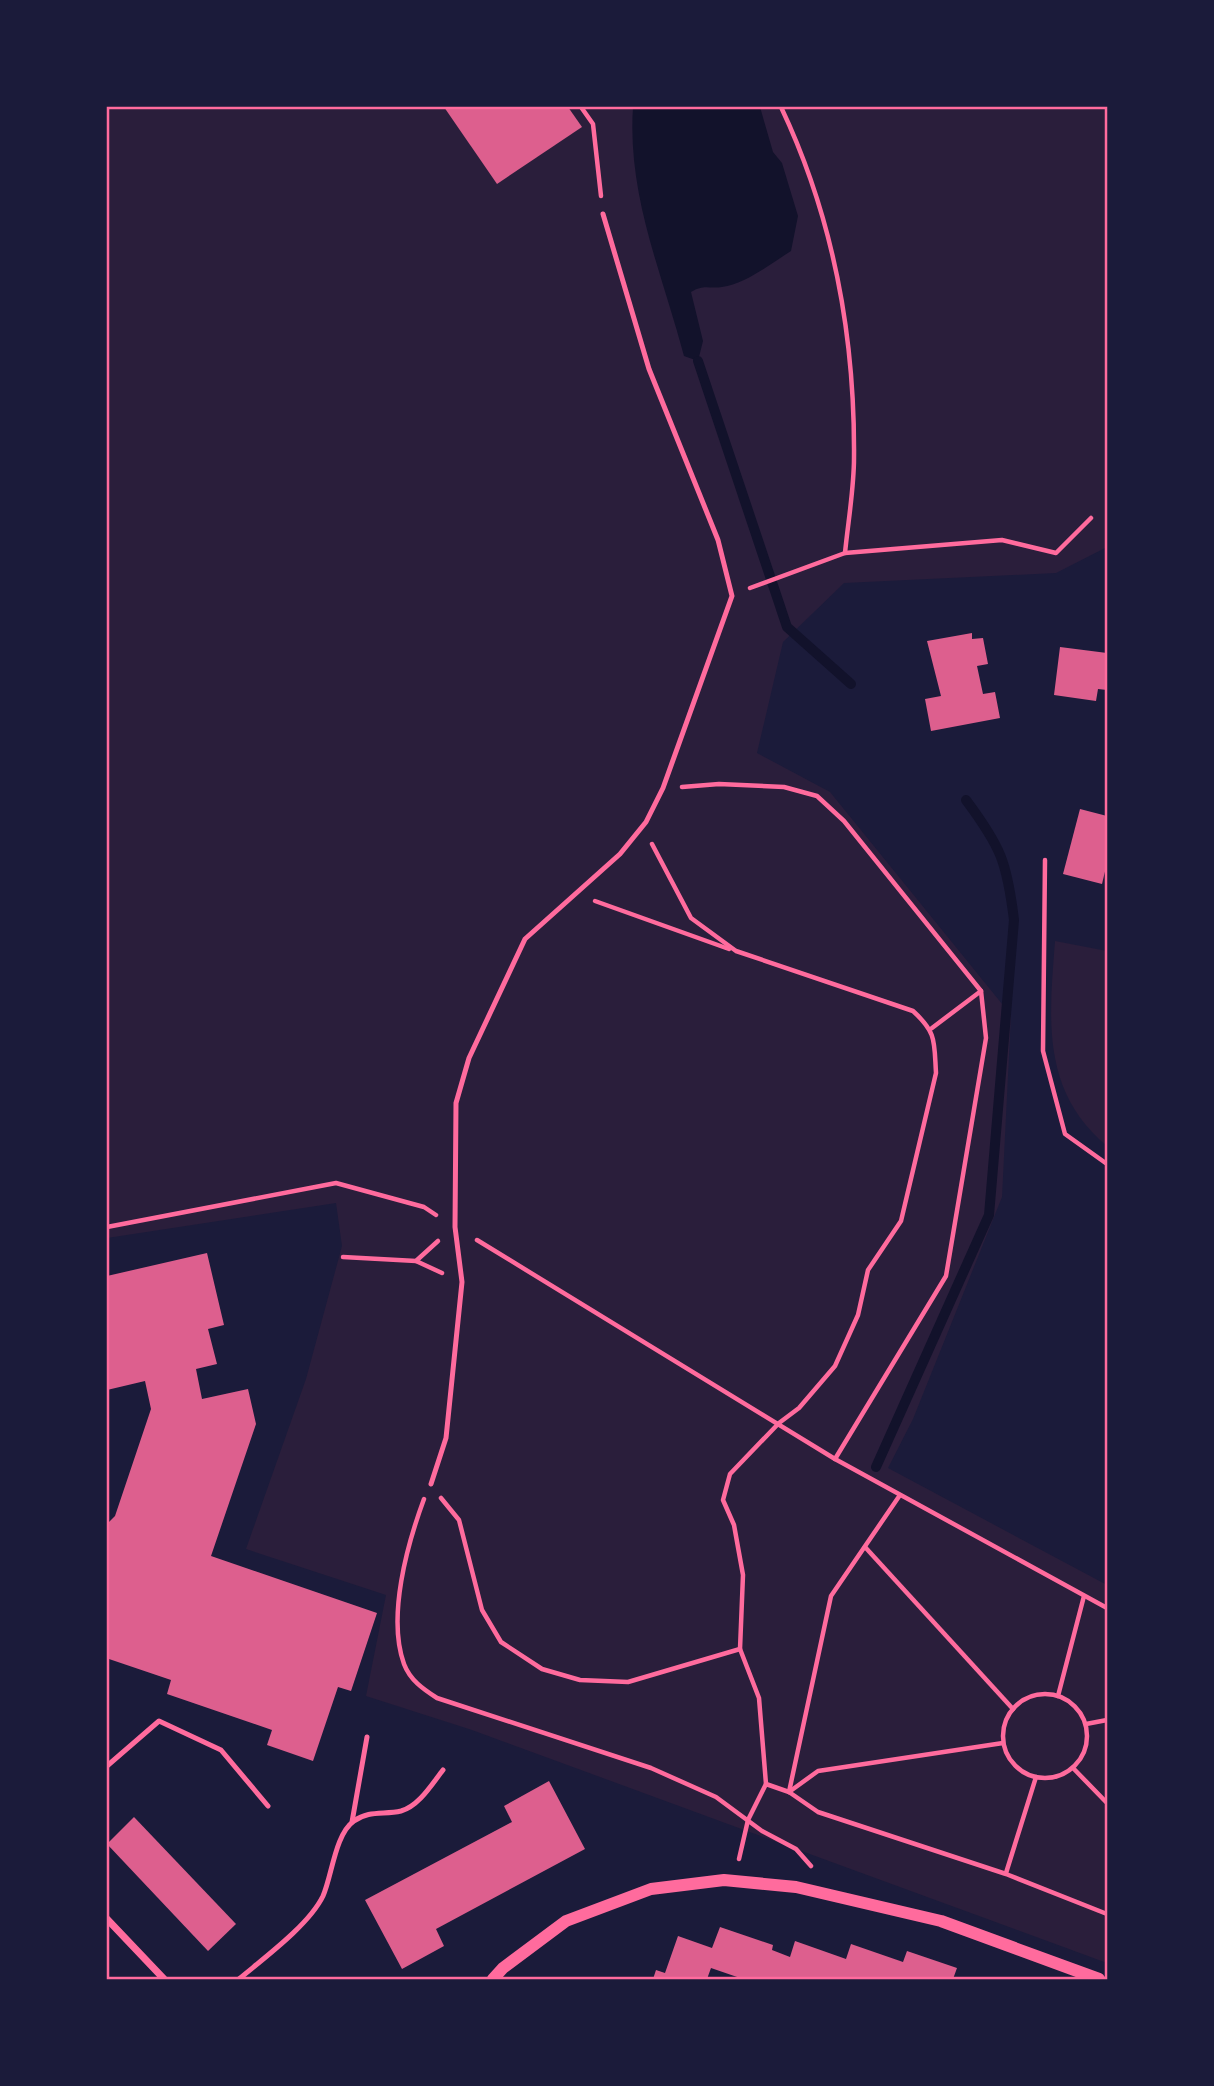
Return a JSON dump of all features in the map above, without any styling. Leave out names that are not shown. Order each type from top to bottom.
[{"type":"street","points":[[493,1979],[503,1968],[566,1921],[651,1889],[734,1881],[796,1887],[941,1922],[1099,1979]]},
{"type":"street","points":[[107,1919],[164,1979]]},
{"type":"lane","points":[[430,1485],[446,1438],[462,1282],[455,1227],[456,1103],[469,1058],[525,939],[620,854],[646,822],[663,788],[732,596],[718,540],[649,369],[603,214]]},
{"type":"lane","points":[[107,1766],[159,1721],[221,1750],[268,1806]]},
{"type":"lane","points":[[239,1979],[288,1938],[323,1897],[338,1847],[352,1822],[367,1737]]},
{"type":"lane","points":[[352,1822],[375,1812],[402,1811],[423,1796],[443,1770]]},
{"type":"path","points":[[581,107],[593,124],[603,214]]},
{"type":"path","points":[[780,107],[801,149],[830,239],[851,350],[854,461],[845,553]]},
{"type":"path","points":[[752,587],[845,553],[1002,540],[1056,553],[1091,518]]},
{"type":"path","points":[[663,788],[719,784],[771,786],[817,796],[852,832],[981,991],[986,1038],[946,1276],[835,1459]]},
{"type":"path","points":[[646,822],[657,856],[691,918],[736,951]]},
{"type":"path","points":[[1045,860],[1043,1051],[1065,1134],[1107,1164]]},
{"type":"path","points":[[576,894],[913,1011],[932,1028],[936,1073],[901,1221],[868,1270],[858,1315],[835,1366],[799,1408],[779,1423],[730,1474],[723,1500],[734,1525],[743,1575],[740,1649],[759,1698],[766,1784],[748,1820],[734,1881]]},
{"type":"path","points":[[932,1028],[981,991]]},
{"type":"path","points":[[343,1257],[416,1261],[455,1227]]},
{"type":"path","points":[[779,1423],[835,1459],[1107,1608]]},
{"type":"path","points":[[740,1649],[628,1682],[580,1681],[542,1669],[501,1642],[482,1610],[459,1520],[430,1485],[422,1502],[400,1589],[397,1634],[404,1665],[417,1685],[437,1698],[651,1768],[716,1797],[796,1849],[838,1896]]},
{"type":"path","points":[[789,1792],[831,1595],[900,1495]]},
{"type":"path","points":[[865,1547],[1013,1709]]},
{"type":"path","points":[[1058,1696],[1084,1596]]},
{"type":"path","points":[[1033,1695],[1058,1696],[1070,1702],[1086,1724],[1086,1748],[1073,1768],[1062,1775],[1036,1777],[1014,1765],[1003,1743],[1003,1731],[1013,1709],[1033,1695]]},
{"type":"path","points":[[1086,1724],[1107,1720]]},
{"type":"path","points":[[789,1792],[818,1770],[1003,1743]]},
{"type":"path","points":[[1073,1768],[1107,1803]]},
{"type":"path","points":[[1006,1874],[1036,1777]]},
{"type":"path","points":[[766,1784],[789,1792],[818,1812],[1006,1874],[1107,1914]]},
{"type":"shaded area","points":[[107,107],[1107,107],[1107,547],[1056,573],[844,583],[783,642],[757,753],[830,792],[1011,1015],[1002,1197],[913,1419],[888,1468],[1107,1585],[1107,1963],[472,1730],[366,1696],[386,1595],[246,1549],[306,1379],[342,1246],[336,1203],[107,1238]]},
{"type":"shaded area","points":[[633,107],[760,107],[773,152],[782,163],[798,216],[791,251],[740,282],[722,287],[700,288],[691,292],[703,341],[698,361],[684,356],[648,233],[635,171]]},
{"type":"shaded area","points":[[1055,941],[1107,951],[1107,1146],[1086,1125],[1070,1102],[1060,1078],[1051,1026]]},
{"type":"building","points":[[444,107],[568,107],[582,127],[497,184]]},
{"type":"building","points":[[972,633],[972,639],[983,638],[988,664],[977,666],[983,694],[995,692],[1000,718],[931,731],[925,699],[941,696],[927,641]]},
{"type":"building","points":[[1060,647],[1107,653],[1107,690],[1098,689],[1096,701],[1054,695]]},
{"type":"building","points":[[1080,809],[1107,816],[1107,863],[1102,884],[1063,874]]},
{"type":"building","points":[[207,1253],[224,1325],[208,1329],[217,1364],[196,1369],[202,1399],[248,1389],[256,1424],[211,1556],[377,1613],[351,1691],[338,1687],[313,1761],[267,1745],[272,1730],[167,1694],[171,1680],[109,1659],[107,1661],[107,1524],[115,1516],[151,1409],[145,1381],[107,1390],[107,1276]]},
{"type":"building","points":[[549,1781],[585,1849],[436,1929],[444,1946],[402,1969],[365,1900],[512,1822],[504,1806]]},
{"type":"building","points":[[134,1817],[236,1924],[208,1951],[107,1844]]},
{"type":"building","points":[[720,1927],[773,1945],[772,1950],[790,1957],[795,1941],[846,1959],[851,1944],[903,1962],[907,1951],[957,1968],[953,1979],[743,1979],[711,1968],[707,1979],[653,1979],[656,1970],[665,1973],[678,1936],[712,1948]]},
{"type":"waterway","points":[[698,361],[787,627],[851,684]]},
{"type":"waterway","points":[[876,1467],[989,1215],[1014,920],[1001,856],[966,800]]}]
